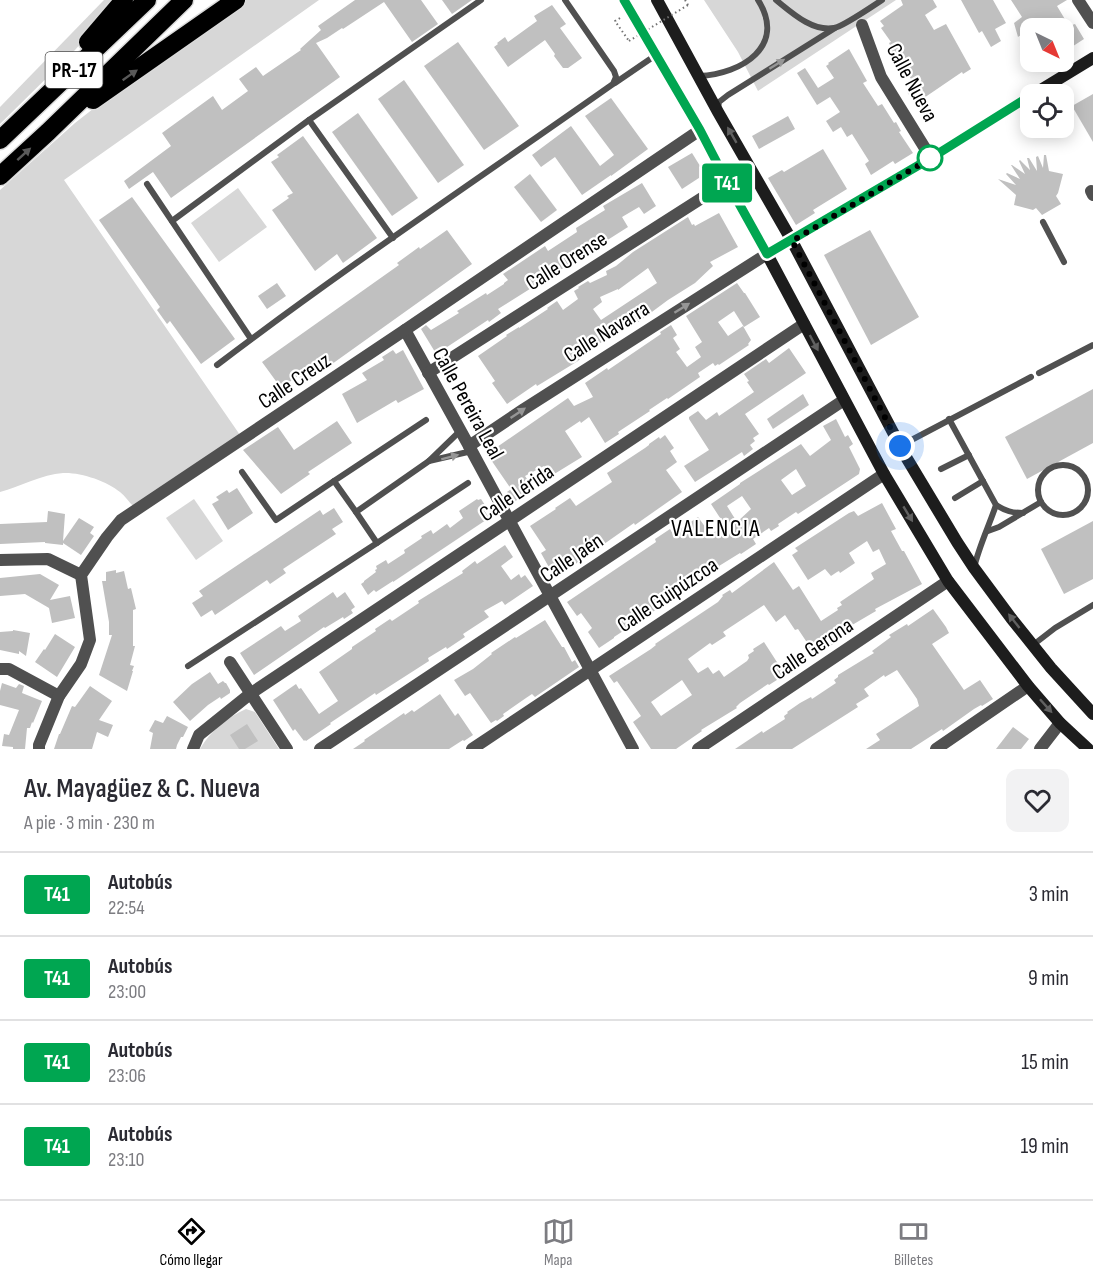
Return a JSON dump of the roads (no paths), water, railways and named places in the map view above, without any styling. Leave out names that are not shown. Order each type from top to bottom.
[{"type":"highway","points":[[30,111],[124,0]]},
{"type":"highway","name":"PR-17","points":[[0,140],[147,0]]},
{"type":"highway","name":"PR-17","points":[[0,176],[184,0]]},
{"type":"highway","points":[[48,132],[236,0]]},
{"type":"main road","points":[[624,0],[700,130],[884,474],[948,581],[1028,686],[1060,723],[1088,749]]},
{"type":"main road","points":[[657,0],[792,241],[900,446],[974,568],[1051,668],[1093,714]]},
{"type":"main road","points":[[1050,84],[1093,58]]},
{"type":"main road","points":[[767,254],[931,158],[1020,102]]},
{"type":"street","points":[[1078,0],[1093,23]]},
{"type":"street","name":"Calle Nueva","points":[[862,25],[881,77],[931,158]]},
{"type":"street","name":"Calle Creuz","points":[[81,575],[121,520],[700,130]]},
{"type":"street","name":"Calle Orense","points":[[428,373],[727,182]]},
{"type":"street","name":"Calle Navarra","points":[[471,449],[533,403],[767,254]]},
{"type":"street","name":"Calle Lérida","points":[[193,749],[199,735],[250,694],[804,324]]},
{"type":"street","name":"Calle Pereira Leal","points":[[405,330],[633,749]]},
{"type":"street","name":"Calle Jaén","points":[[320,749],[844,400]]},
{"type":"street","name":"Calle Guipúzcoa","points":[[472,749],[884,474]]},
{"type":"street","points":[[0,560],[48,559],[81,575],[90,640],[81,664],[59,696],[39,749]]},
{"type":"street","name":"Calle Gerona","points":[[698,749],[948,581]]},
{"type":"street","points":[[230,662],[287,749]]},
{"type":"street","points":[[0,669],[9,669],[59,696]]},
{"type":"street","points":[[936,749],[1028,686]]},
{"type":"street","points":[[1040,749],[1060,723]]},
{"type":"lane","points":[[172,221],[309,120],[481,0]]},
{"type":"lane","points":[[565,0],[614,71],[616,76],[613,84]]},
{"type":"lane","points":[[698,76],[710,76],[728,71],[748,62],[758,54],[767,33],[768,20],[758,0]]},
{"type":"lane","points":[[776,0],[807,22],[822,28],[835,28]]},
{"type":"lane","points":[[718,112],[719,102],[728,95],[882,0]]},
{"type":"lane","points":[[218,365],[393,238],[656,54]]},
{"type":"lane","points":[[309,120],[393,238]]},
{"type":"lane","points":[[147,184],[251,339]]},
{"type":"lane","points":[[1043,222],[1064,262]]},
{"type":"lane","points":[[1039,373],[1093,345]]},
{"type":"lane","points":[[900,446],[1031,377]]},
{"type":"lane","points":[[950,419],[996,505],[1004,511],[1024,513]]},
{"type":"lane","points":[[243,472],[276,520],[426,420]]},
{"type":"lane","points":[[356,512],[429,461],[460,430]]},
{"type":"lane","points":[[429,461],[471,449]]},
{"type":"lane","points":[[941,469],[969,455]]},
{"type":"lane","points":[[1066,464],[1074,466],[1085,478],[1088,494],[1080,508],[1074,513],[1058,515],[1050,512],[1041,502],[1037,490],[1038,482],[1049,468],[1066,464]]},
{"type":"lane","points":[[955,498],[983,481]]},
{"type":"lane","points":[[334,482],[377,543]]},
{"type":"lane","points":[[188,666],[468,483]]},
{"type":"lane","points":[[988,531],[1041,502]]},
{"type":"lane","points":[[974,568],[996,505]]},
{"type":"lane","points":[[1033,645],[1055,628],[1091,606],[1093,614]]},
{"type":"district","name":"VALENCIA","points":[[716,528]]}]
